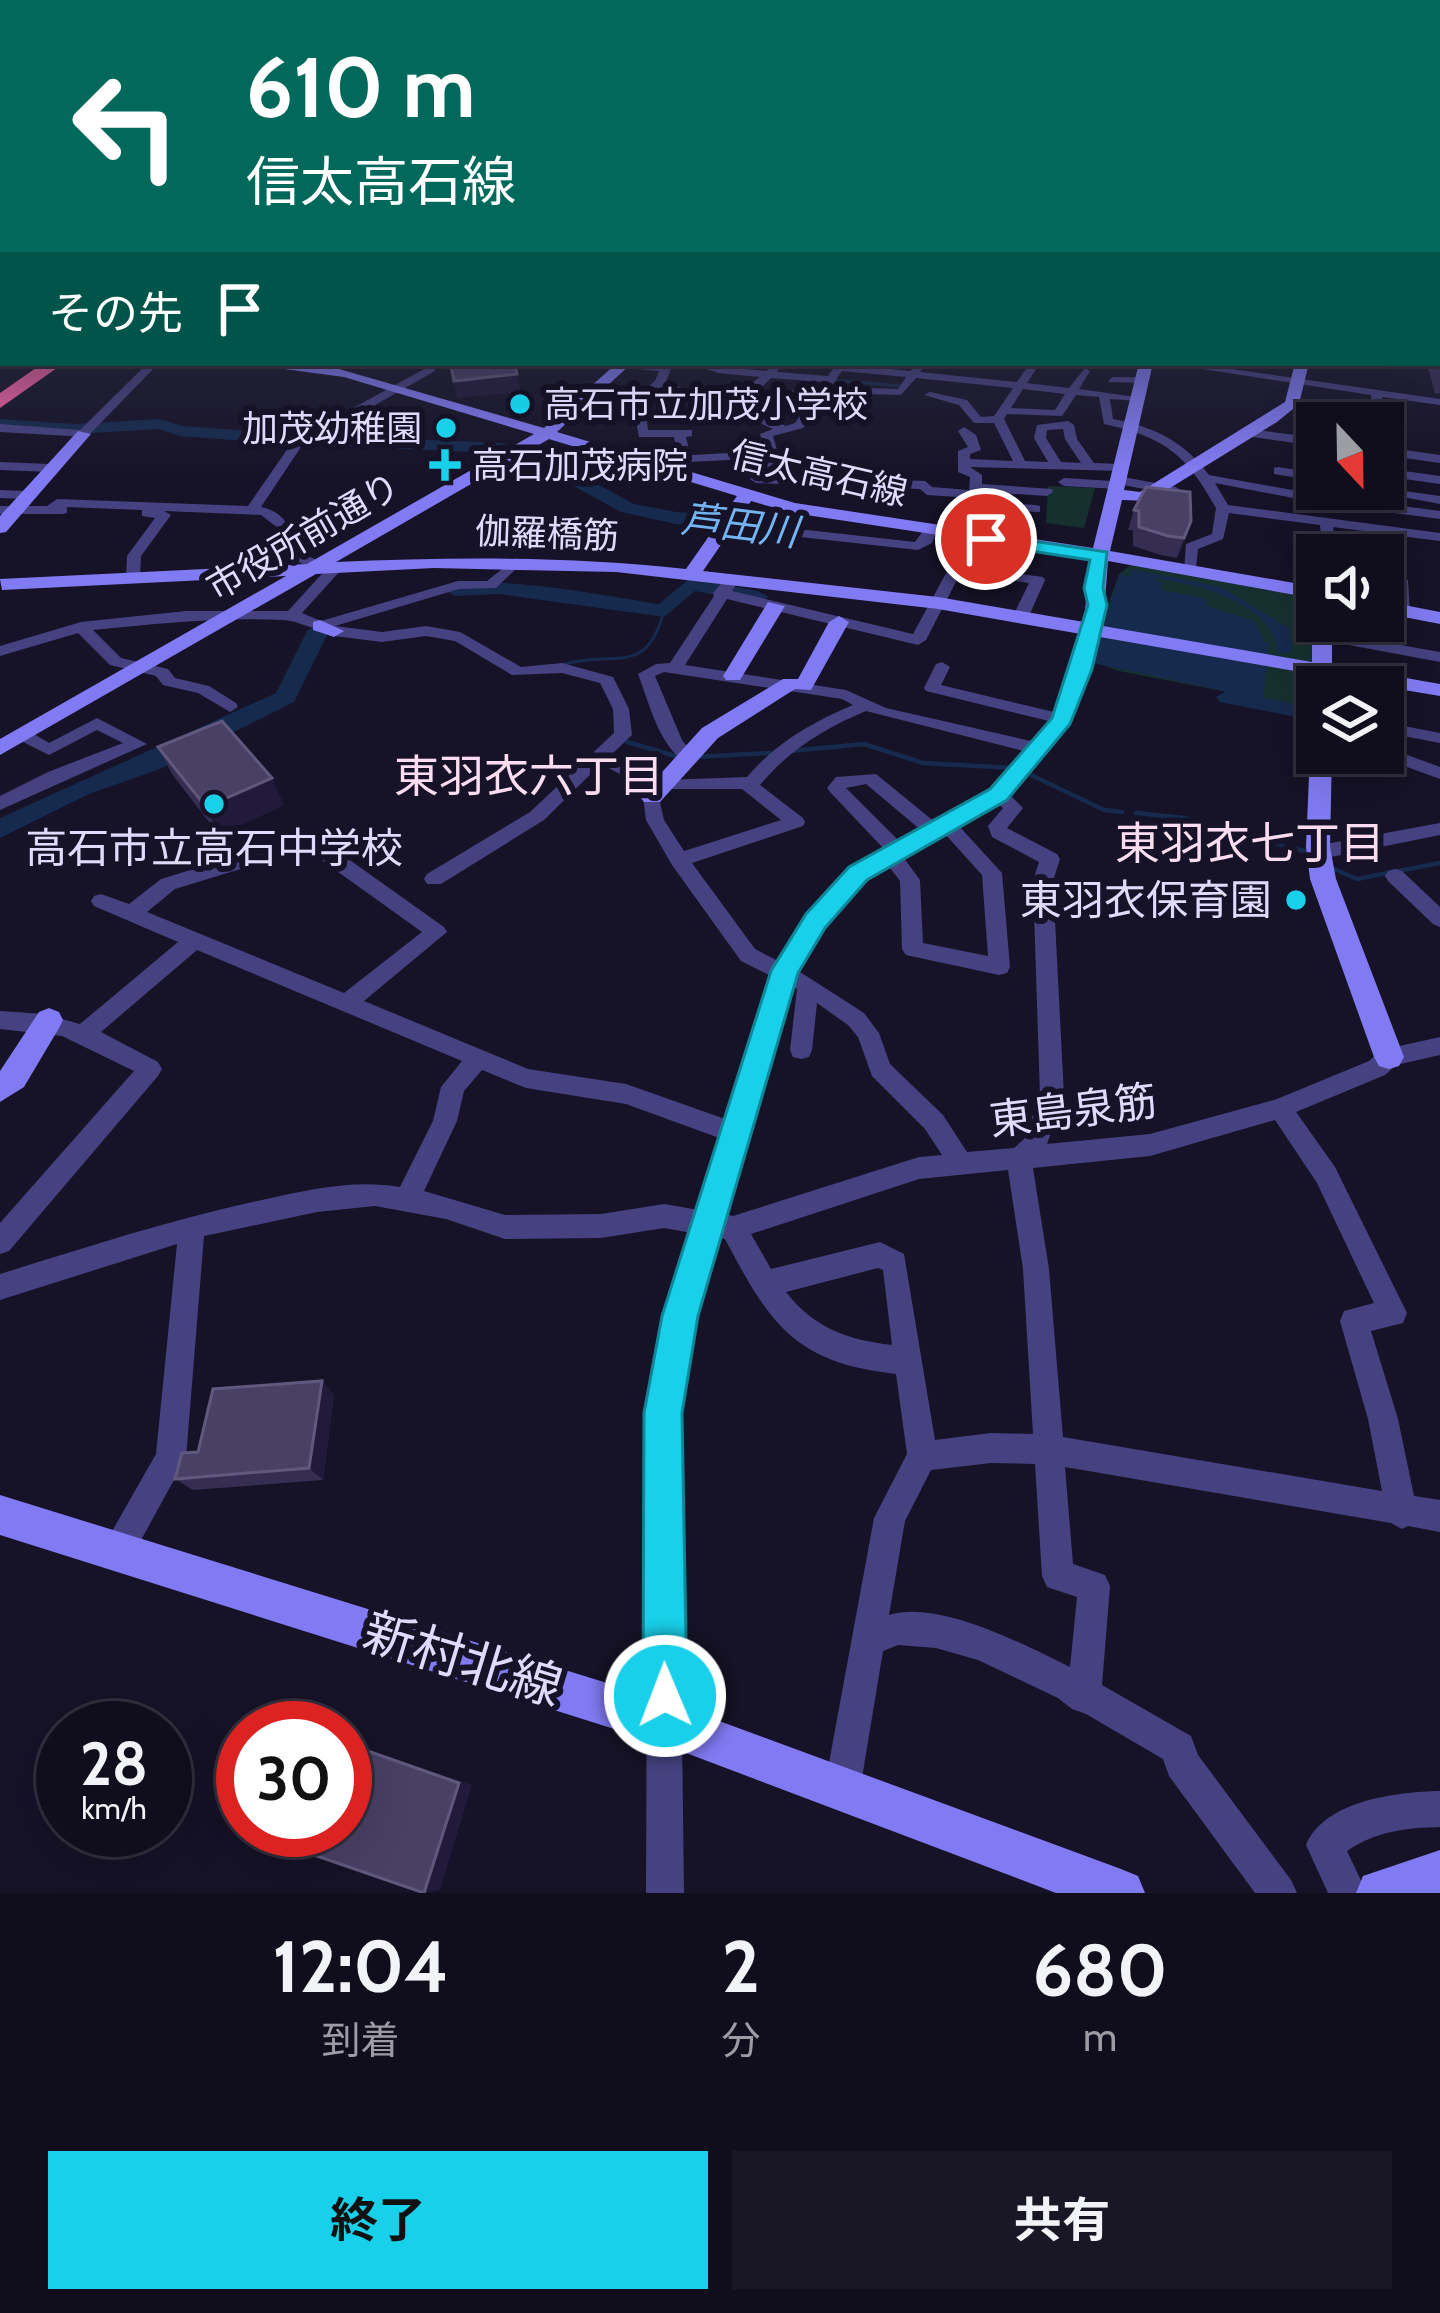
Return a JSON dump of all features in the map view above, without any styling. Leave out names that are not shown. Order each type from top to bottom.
[{"type":"highway","points":[[0,389],[34,366]]},
{"type":"highway","points":[[0,402],[51,366]]},
{"type":"street","points":[[0,528],[6,510],[150,366]]},
{"type":"street","name":"信太高石線","points":[[323,366],[546,434],[752,486],[828,515],[1098,565],[1189,568],[1296,589]]},
{"type":"street","points":[[252,511],[303,441],[400,390],[431,366]]},
{"type":"street","name":"市役所前通り","points":[[0,748],[546,434],[626,366]]},
{"type":"street","points":[[596,400],[638,401],[661,383],[667,366]]},
{"type":"street","points":[[701,366],[735,372],[775,367],[826,385],[901,392],[920,366]]},
{"type":"street","points":[[691,575],[752,486],[775,464],[766,434],[800,426],[839,366]]},
{"type":"street","points":[[847,366],[1019,389],[1137,398]]},
{"type":"street","points":[[968,383],[980,366]]},
{"type":"street","points":[[1002,415],[1033,366]]},
{"type":"street","points":[[1075,366],[1112,380],[1119,388],[1111,396],[1108,422],[1150,428],[1200,471],[1222,508],[1218,536],[1191,547],[1189,568]]},
{"type":"street","points":[[1173,385],[1174,366]]},
{"type":"street","points":[[1187,366],[1301,372],[1440,389]]},
{"type":"street","points":[[719,400],[759,384],[775,367]]},
{"type":"street","points":[[930,394],[963,402],[978,421],[1002,415],[1058,415],[1085,371]]},
{"type":"street","points":[[1215,386],[1220,371]]},
{"type":"street","points":[[704,399],[712,391],[709,384],[735,372]]},
{"type":"street","points":[[665,1893],[663,1413],[680,1316],[721,1226],[737,1134],[785,971],[815,921],[858,874],[998,794],[1063,719],[1098,605],[1098,565],[1144,372],[1112,380]]},
{"type":"street","points":[[1301,372],[1376,394],[1440,402]]},
{"type":"street","points":[[1056,464],[1040,438],[1041,427],[1068,425],[1071,439],[1088,464],[1144,497],[1200,471],[1292,404],[1301,372]]},
{"type":"street","points":[[661,383],[719,400],[784,429]]},
{"type":"street","points":[[744,411],[792,391]]},
{"type":"street","points":[[1376,394],[1377,402]]},
{"type":"street","points":[[638,401],[643,434],[684,433],[684,456],[772,454]]},
{"type":"street","points":[[1292,404],[1296,405]]},
{"type":"street","points":[[1002,415],[1021,465]]},
{"type":"street","points":[[1272,419],[1296,430]]},
{"type":"street","points":[[0,428],[87,430]]},
{"type":"street","points":[[964,431],[972,437],[975,450],[964,451],[964,472],[976,476],[983,506],[1028,510]]},
{"type":"street","points":[[1250,433],[1296,432]]},
{"type":"street","points":[[1404,454],[1440,459]]},
{"type":"street","points":[[964,463],[1088,464]]},
{"type":"street","points":[[0,466],[50,468]]},
{"type":"street","points":[[1200,471],[1296,490]]},
{"type":"street","points":[[1278,471],[1296,474]]},
{"type":"street","points":[[1404,475],[1440,480]]},
{"type":"street","points":[[1064,482],[1118,481]]},
{"type":"street","points":[[727,522],[924,536],[925,485],[752,486]]},
{"type":"street","points":[[927,491],[1028,485],[1047,492]]},
{"type":"street","points":[[1157,487],[1179,491]]},
{"type":"street","points":[[0,494],[25,495]]},
{"type":"street","points":[[1404,495],[1440,500]]},
{"type":"street","points":[[51,510],[56,503],[264,511],[284,526],[291,553],[312,562],[312,569]]},
{"type":"street","points":[[1222,508],[1440,537]]},
{"type":"street","points":[[1404,509],[1440,515]]},
{"type":"street","points":[[6,510],[164,515],[134,556],[133,578]]},
{"type":"street","points":[[1321,510],[1325,534]]},
{"type":"street","points":[[1377,527],[1378,534]]},
{"type":"street","points":[[327,629],[458,585],[491,585],[516,562]]},
{"type":"street","name":"伽羅橋筋","points":[[1,585],[516,562],[691,575],[724,588],[938,603],[1296,668]]},
{"type":"street","points":[[292,615],[336,567]]},
{"type":"street","points":[[675,668],[724,588],[839,622],[920,636],[956,567],[1038,580],[1022,616]]},
{"type":"street","points":[[1404,603],[1405,611],[1440,618]]},
{"type":"street","points":[[730,675],[776,606]]},
{"type":"street","points":[[0,651],[81,627],[292,615],[327,629],[382,637],[426,631],[460,637],[518,672],[562,668],[607,680],[621,709],[622,735],[536,816],[434,879]]},
{"type":"street","points":[[839,622],[797,685],[751,705],[685,757],[658,791],[655,820],[748,955],[785,971],[839,1005],[868,1033],[880,1069],[934,1122],[960,1162]]},
{"type":"street","points":[[81,627],[116,662],[162,672],[169,682],[202,689],[230,707]]},
{"type":"street","points":[[1379,642],[1440,657]]},
{"type":"street","points":[[685,757],[646,674],[662,667],[797,685],[1040,749]]},
{"type":"street","points":[[942,667],[932,688],[1063,719]]},
{"type":"street","points":[[730,675],[751,705]]},
{"type":"street","name":"伽羅橋筋","points":[[1404,686],[1440,690]]},
{"type":"street","points":[[599,756],[632,769],[658,791],[750,784],[784,746],[821,723],[867,704]]},
{"type":"street","points":[[0,804],[54,776],[101,756],[122,754],[138,744],[97,723],[49,750],[23,735]]},
{"type":"street","points":[[1404,731],[1440,738]]},
{"type":"street","points":[[1404,760],[1440,773]]},
{"type":"street","points":[[1321,774],[1319,857],[1389,1057]]},
{"type":"street","points":[[870,778],[941,828],[992,873],[999,967],[913,949],[910,880],[894,854],[836,788],[842,781],[870,778]]},
{"type":"street","points":[[679,860],[796,822],[750,784]]},
{"type":"street","points":[[998,794],[1014,808],[997,826],[999,832],[1050,859],[1043,881],[1052,1096],[1034,1146],[1019,1158],[1036,1269],[1058,1576],[1094,1586],[1084,1696]]},
{"type":"street","points":[[1319,857],[1331,850],[1440,829]]},
{"type":"street","points":[[132,913],[169,884],[309,841],[437,932],[345,1004]]},
{"type":"street","points":[[1395,876],[1440,919]]},
{"type":"street","points":[[101,901],[526,1078],[626,1094],[737,1134]]},
{"type":"street","points":[[85,1033],[195,938]]},
{"type":"street","points":[[801,1050],[808,985]]},
{"type":"street","points":[[0,1089],[13,1078],[49,1020]]},
{"type":"street","points":[[0,1021],[49,1020],[85,1033],[150,1069],[0,1242]]},
{"type":"street","name":"東島泉筋","points":[[721,1226],[919,1168],[1150,1145],[1280,1108],[1377,1068],[1389,1057],[1440,1046]]},
{"type":"street","points":[[407,1200],[445,1121],[453,1088],[480,1058]]},
{"type":"street","points":[[1280,1108],[1326,1175],[1394,1313],[1354,1321],[1383,1419],[1402,1513]]},
{"type":"street","points":[[0,1287],[192,1227],[317,1200],[375,1194],[505,1227],[602,1226],[664,1216],[721,1226],[788,1319],[818,1344],[867,1359],[907,1361]]},
{"type":"street","points":[[118,1551],[171,1458],[192,1227]]},
{"type":"street","points":[[764,1284],[880,1256],[895,1263],[922,1456],[890,1518],[842,1790]]},
{"type":"street","points":[[922,1456],[991,1448],[1052,1450],[1440,1516]]},
{"type":"street","name":"新村北線","points":[[1,1515],[665,1723],[1121,1893]]},
{"type":"street","points":[[868,1639],[881,1630],[946,1630],[987,1644],[1179,1748],[1182,1762],[1278,1893]]},
{"type":"street","points":[[1348,1893],[1325,1845],[1349,1825],[1394,1810],[1440,1809]]},
{"type":"street","points":[[1380,1893],[1440,1874]]},
{"type":"green space","points":[[1048,486],[1095,488],[1084,528],[1046,523]]},
{"type":"green space","points":[[1132,564],[1296,595],[1296,642],[1316,642],[1315,666],[1296,666],[1296,716],[1265,708],[1263,699],[1119,671],[1088,660],[1119,574]]},
{"type":"water","points":[[1131,569],[1221,587],[1290,629],[1292,652],[1277,654],[1273,636],[1247,608],[1207,590],[1148,578],[1162,582],[1161,590],[1207,599],[1206,606],[1255,621],[1264,642],[1269,643],[1263,699],[1093,663],[1119,574],[1130,576]]},
{"type":"building","points":[[451,366],[515,366],[517,374],[454,381]]},
{"type":"building","points":[[1146,487],[1190,492],[1191,521],[1184,538],[1139,527],[1139,511],[1134,510]]},
{"type":"building","points":[[222,721],[272,778],[206,807],[158,747]]},
{"type":"building","points":[[322,1381],[309,1468],[175,1479],[182,1453],[198,1452],[213,1389]]},
{"type":"building","points":[[372,1752],[459,1783],[424,1893],[320,1857],[372,1857]]},
{"type":"waterway","points":[[831,380],[901,386]]},
{"type":"waterway","name":"芦田川","points":[[0,424],[74,429],[160,424],[180,431],[288,439],[501,448],[545,463],[628,508],[676,518],[757,523]]},
{"type":"waterway","points":[[455,590],[499,588],[664,611],[690,584],[758,597]]},
{"type":"waterway","points":[[565,664],[639,653],[657,632],[664,611]]},
{"type":"waterway","points":[[0,829],[80,788],[151,763],[286,697],[318,631]]},
{"type":"waterway","points":[[1228,697],[1296,712]]},
{"type":"waterway","points":[[627,742],[679,757]]},
{"type":"waterway","points":[[791,751],[864,744],[923,763],[1015,768]]},
{"type":"waterway","points":[[695,757],[770,753]]},
{"type":"waterway","points":[[1027,773],[1104,810],[1122,812]]},
{"type":"waterway","points":[[1136,813],[1184,818],[1308,852]]},
{"type":"waterway","points":[[1334,869],[1357,879],[1440,863]]},
{"type":"place","name":"高石市立加茂小学校","points":[[520,404]]},
{"type":"place","name":"加茂幼稚園","points":[[446,428]]},
{"type":"place","name":"高石加茂病院","points":[[445,465]]},
{"type":"place","name":"高石市立高石中学校","points":[[214,804]]},
{"type":"place","name":"東羽衣保育園","points":[[1296,900]]},
{"type":"district","name":"東羽衣六丁目","points":[[529,776]]},
{"type":"district","name":"東羽衣七丁目","points":[[1250,843]]},
{"type":"route","points":[[665,1696],[663,1413],[680,1316],[785,971],[815,921],[858,874],[998,794],[1024,769],[1063,719],[1082,669],[1098,605],[1094,588],[1100,556],[986,539]]}]
